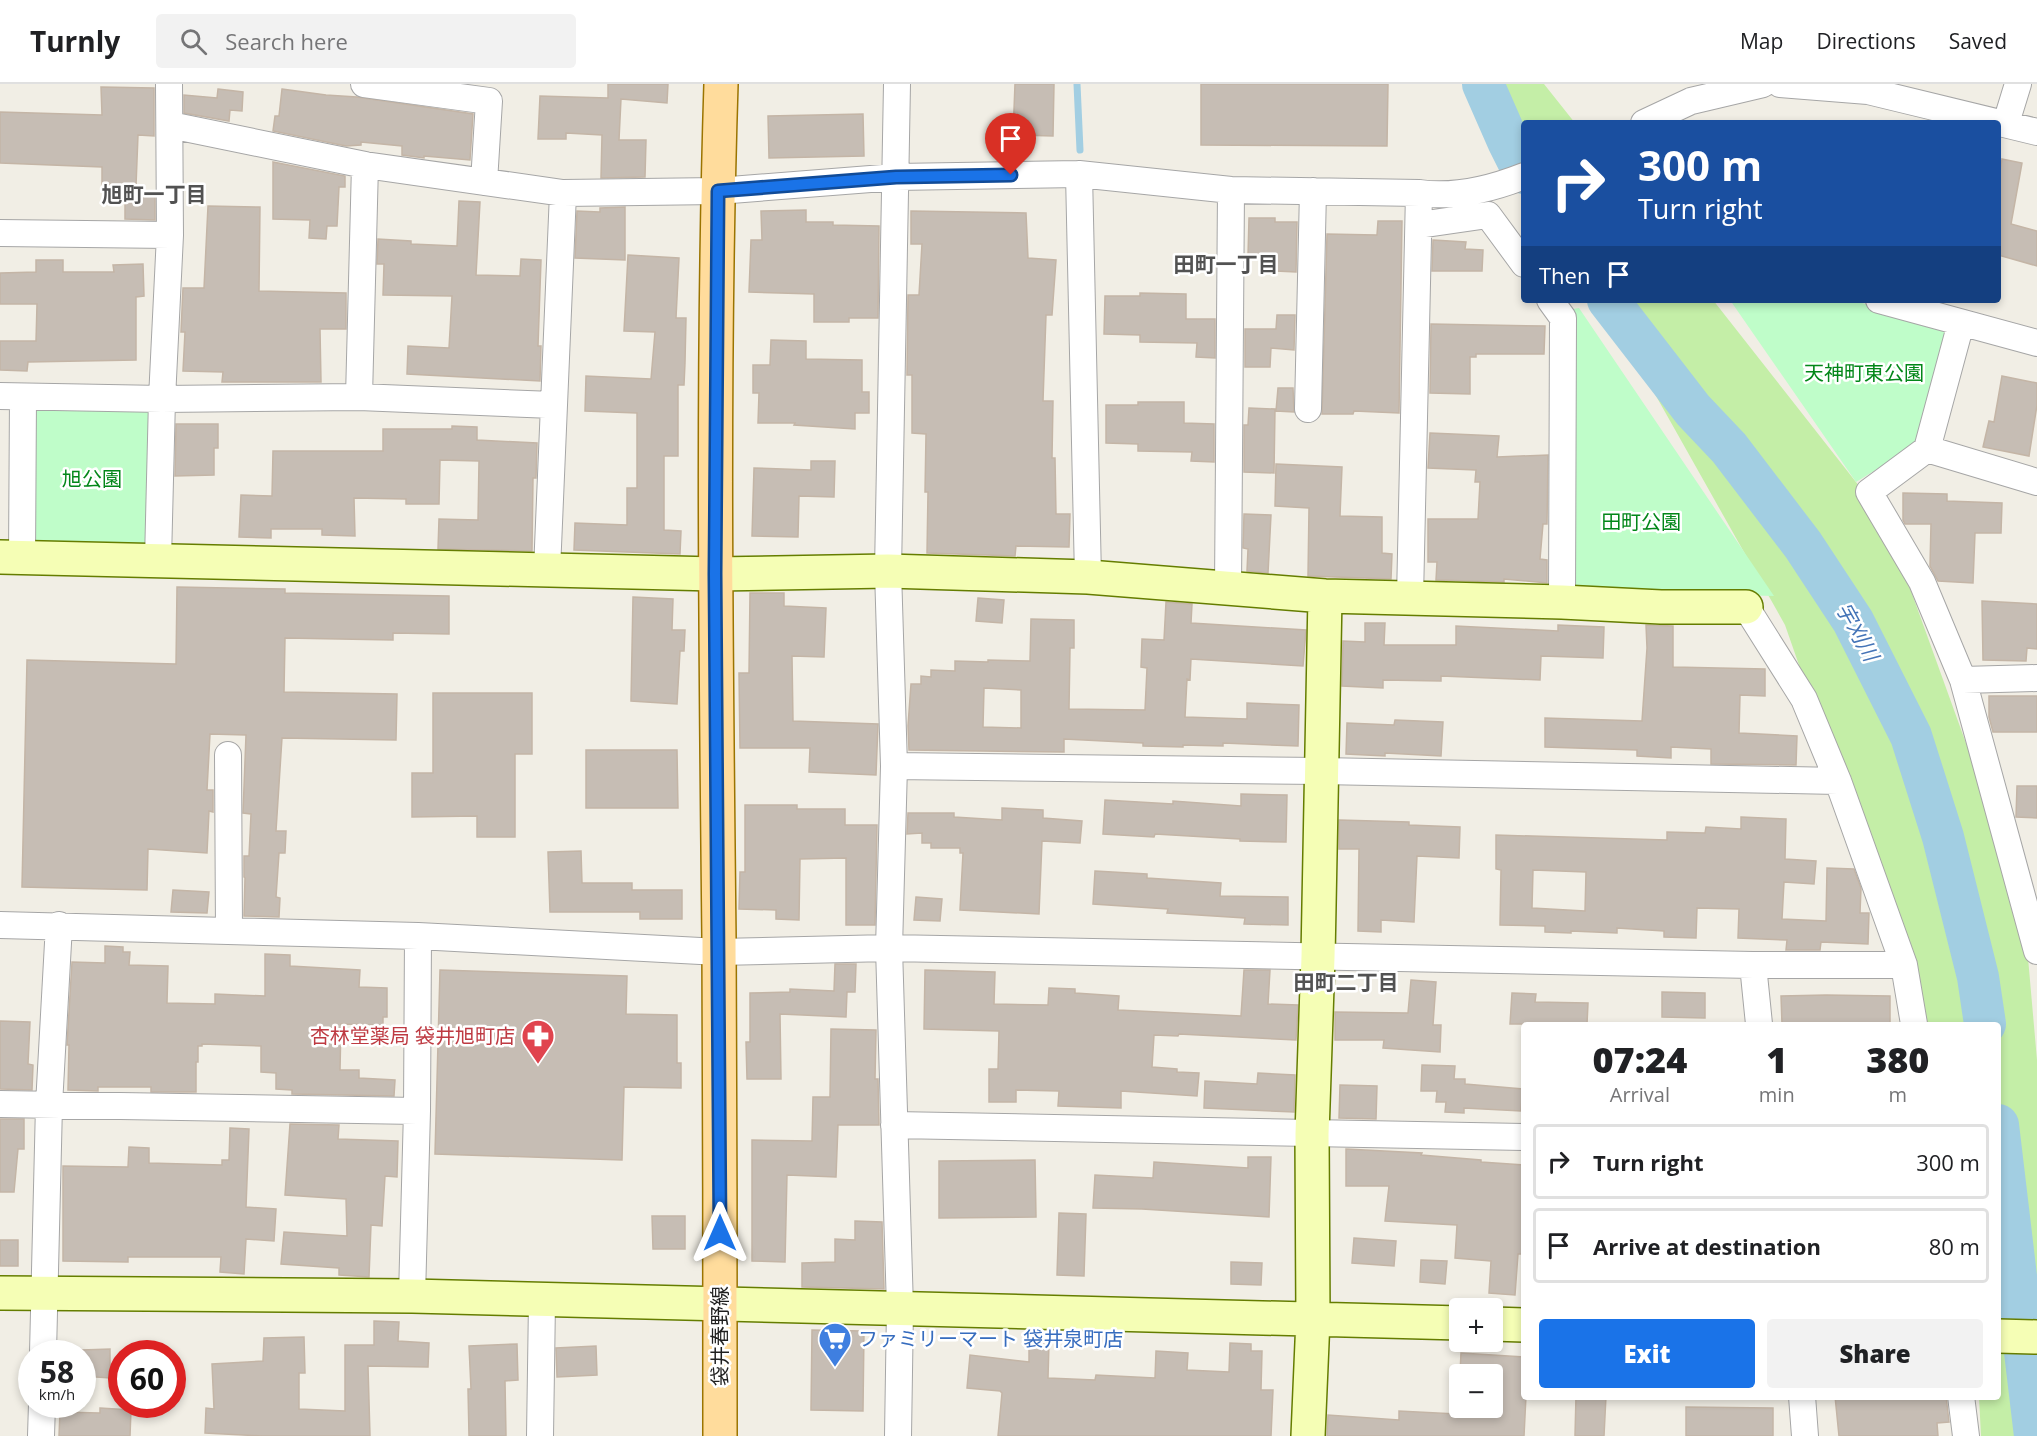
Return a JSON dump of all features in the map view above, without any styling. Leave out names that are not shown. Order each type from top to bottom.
[{"type":"main road","name":"袋井春野線","points":[[720,1436],[719,952],[715,574],[718,191],[722,84]]},
{"type":"street","points":[[158,560],[162,399],[170,235],[169,84]]},
{"type":"street","points":[[364,84],[489,101],[484,182]]},
{"type":"street","points":[[897,84],[888,571],[894,766],[889,948],[900,1308],[898,1436]]},
{"type":"street","points":[[1650,120],[1691,101],[1763,84]]},
{"type":"street","points":[[1780,84],[1868,91],[1993,120]]},
{"type":"street","points":[[2006,123],[2018,84]]},
{"type":"street","points":[[2001,122],[2037,132]]},
{"type":"street","points":[[170,125],[365,165],[563,193],[718,191],[896,177],[1079,174],[1231,189],[1430,195],[1499,186],[1521,177]]},
{"type":"street","points":[[358,397],[365,165]]},
{"type":"street","points":[[1079,174],[1088,577]]},
{"type":"street","points":[[1228,588],[1231,189]]},
{"type":"street","points":[[1308,409],[1313,191]]},
{"type":"street","points":[[547,570],[563,193]]},
{"type":"street","points":[[1410,598],[1419,225],[1430,195]]},
{"type":"street","points":[[1419,225],[1488,214],[1521,260]]},
{"type":"street","points":[[0,233],[170,235]]},
{"type":"street","points":[[1552,303],[1563,318],[1562,602]]},
{"type":"street","points":[[1890,303],[2037,343]]},
{"type":"street","points":[[1961,323],[1927,449],[1869,492],[1922,582],[1963,680],[2037,951]]},
{"type":"street","points":[[553,405],[358,397],[162,399],[12,396],[11,558],[715,574],[888,571],[1088,577],[1325,596],[1661,607],[1746,607],[1804,699],[1838,781],[1904,965],[1914,1022]]},
{"type":"street","points":[[1927,449],[2037,482]]},
{"type":"street","points":[[1308,1436],[1313,1319],[1312,1134],[1325,596]]},
{"type":"street","points":[[1963,680],[2037,678]]},
{"type":"street","points":[[228,755],[229,930]]},
{"type":"street","points":[[894,766],[1838,781]]},
{"type":"street","points":[[0,925],[418,936],[719,952],[889,948],[1753,965],[1904,965]]},
{"type":"street","points":[[43,1340],[49,1105],[59,925]]},
{"type":"street","points":[[412,1296],[417,1111],[418,936]]},
{"type":"street","points":[[1753,965],[1760,1022]]},
{"type":"street","points":[[0,1104],[417,1111]]},
{"type":"street","points":[[894,1125],[1521,1137]]},
{"type":"street","points":[[0,1293],[412,1296],[1449,1323]]},
{"type":"street","points":[[540,1436],[542,1301]]},
{"type":"street","points":[[1503,1324],[1521,1325]]},
{"type":"street","points":[[2001,1336],[2037,1337]]},
{"type":"street","points":[[1802,1400],[1805,1436]]},
{"type":"street","points":[[1962,1400],[1966,1436]]},
{"type":"street","points":[[41,1436],[42,1418]]},
{"type":"green space","points":[[1480,84],[1544,84],[1573,120],[1521,120],[1521,157]]},
{"type":"green space","points":[[1604,303],[1715,303],[1885,519],[2023,901],[2037,1060],[2037,1436],[1981,1436],[1979,1400],[2001,1400],[2001,1022],[1916,1022],[1904,965],[1785,625]]},
{"type":"green space","name":"天神町東公園","points":[[1732,303],[1862,303],[1939,324],[1946,335],[1918,444],[1856,482]]},
{"type":"green space","name":"田町公園","points":[[1579,308],[1774,596],[1575,591],[1569,584],[1573,309]]},
{"type":"green space","name":"旭公園","points":[[40,406],[144,406],[153,417],[153,541],[145,549],[41,549],[31,540],[31,416]]},
{"type":"building","points":[[608,84],[668,84],[667,103],[621,99],[619,140],[646,140],[645,177],[601,178],[602,135],[566,133],[566,139],[538,139],[540,96],[608,98]]},
{"type":"building","points":[[1015,84],[1054,84],[1053,136],[1013,135]]},
{"type":"building","points":[[1201,84],[1388,84],[1387,146],[1201,145]]},
{"type":"building","points":[[101,87],[154,88],[154,136],[138,135],[136,186],[102,184],[102,167],[0,163],[0,112],[102,115]]},
{"type":"building","points":[[218,89],[243,92],[242,111],[230,110],[229,121],[184,113],[184,95],[217,98]]},
{"type":"building","points":[[282,89],[357,97],[473,114],[470,160],[402,155],[402,146],[361,142],[361,145],[346,146],[273,131],[275,116],[279,116]]},
{"type":"building","points":[[863,114],[864,156],[769,158],[768,116]]},
{"type":"building","points":[[2002,159],[2022,163],[2011,224],[2037,231],[2037,266],[2001,256]]},
{"type":"building","points":[[273,162],[345,176],[345,187],[339,187],[337,226],[327,226],[326,239],[309,238],[310,220],[273,219]]},
{"type":"building","points":[[125,195],[155,195],[155,220],[125,219]]},
{"type":"building","points":[[459,201],[480,202],[476,275],[520,276],[521,259],[541,260],[538,346],[541,346],[540,381],[407,374],[408,346],[449,348],[452,296],[383,295],[384,264],[377,264],[378,239],[411,241],[411,244],[457,246]]},
{"type":"building","points":[[208,206],[260,207],[259,291],[346,293],[346,329],[320,329],[321,382],[222,382],[223,372],[183,371],[185,332],[181,332],[183,288],[204,288]]},
{"type":"building","points":[[625,207],[625,260],[575,258],[577,211],[600,212],[600,208]]},
{"type":"building","points":[[806,210],[806,222],[879,226],[878,318],[849,318],[849,322],[814,322],[814,294],[749,292],[751,240],[762,240],[761,211]]},
{"type":"building","points":[[911,211],[1026,213],[1028,258],[1056,260],[1052,315],[1046,315],[1043,401],[1053,401],[1052,458],[1055,458],[1056,514],[1070,514],[1069,547],[1016,546],[1015,556],[927,553],[926,434],[912,433],[912,375],[907,375],[908,295],[919,295],[922,244],[911,244]]},
{"type":"building","points":[[1249,218],[1275,218],[1275,222],[1297,222],[1296,272],[1276,271],[1276,256],[1248,256]]},
{"type":"building","points":[[1378,221],[1402,221],[1399,413],[1354,411],[1353,414],[1322,414],[1327,234],[1377,235]]},
{"type":"building","points":[[1433,240],[1466,242],[1465,249],[1483,250],[1482,271],[1432,271]]},
{"type":"building","points":[[628,255],[679,258],[676,318],[686,318],[684,385],[678,385],[678,456],[664,456],[664,530],[681,531],[680,554],[574,550],[575,523],[627,525],[627,488],[637,488],[637,413],[585,411],[586,376],[651,379],[655,332],[624,331]]},
{"type":"building","points":[[36,260],[63,260],[63,272],[114,272],[113,265],[143,264],[144,296],[136,297],[136,360],[28,362],[27,371],[0,370],[0,341],[36,341],[37,304],[0,304],[0,273],[36,272]]},
{"type":"building","points":[[1140,293],[1186,294],[1186,319],[1215,319],[1215,358],[1196,357],[1197,343],[1140,342],[1140,335],[1104,334],[1105,296],[1140,296]]},
{"type":"building","points":[[1277,315],[1295,315],[1294,350],[1271,348],[1270,367],[1245,367],[1245,329],[1276,329]]},
{"type":"building","points":[[1431,324],[1545,326],[1544,354],[1476,354],[1476,357],[1470,357],[1470,394],[1430,393]]},
{"type":"building","points":[[771,340],[806,341],[806,359],[862,360],[862,392],[869,392],[869,413],[855,413],[855,429],[794,425],[795,423],[758,423],[759,393],[753,393],[753,365],[770,365]]},
{"type":"building","points":[[2002,376],[2037,383],[2037,405],[2029,456],[1983,447],[1989,421],[1994,422]]},
{"type":"building","points":[[1278,388],[1293,388],[1294,412],[1276,411]]},
{"type":"building","points":[[1138,402],[1184,402],[1184,423],[1214,424],[1214,462],[1191,461],[1192,452],[1138,451],[1138,444],[1106,443],[1106,405],[1138,405]]},
{"type":"building","points":[[1249,408],[1275,409],[1274,473],[1244,472],[1244,425],[1248,425]]},
{"type":"building","points":[[176,424],[218,424],[218,448],[214,448],[214,475],[175,476]]},
{"type":"building","points":[[452,426],[477,427],[477,440],[537,443],[536,478],[533,478],[532,551],[438,549],[439,519],[478,520],[479,461],[440,460],[439,504],[406,504],[406,499],[354,498],[355,536],[322,535],[322,529],[271,529],[271,538],[239,537],[241,495],[272,496],[273,451],[383,451],[383,429],[452,429]]},
{"type":"building","points":[[1430,433],[1499,436],[1497,457],[1548,455],[1547,524],[1543,524],[1540,559],[1547,560],[1547,583],[1504,579],[1504,582],[1436,580],[1437,562],[1428,562],[1428,519],[1478,519],[1480,482],[1475,482],[1476,470],[1428,468]]},
{"type":"building","points":[[811,461],[835,461],[834,497],[799,496],[798,537],[752,536],[754,468],[811,470]]},
{"type":"building","points":[[1276,464],[1342,467],[1340,516],[1382,517],[1382,553],[1392,554],[1391,579],[1308,576],[1309,508],[1275,506]]},
{"type":"building","points":[[1903,493],[1947,494],[1947,501],[2002,503],[2001,533],[1975,533],[1973,583],[1938,581],[1930,566],[1931,524],[1905,524]]},
{"type":"building","points":[[1244,514],[1271,515],[1268,573],[1247,571],[1248,549],[1243,548]]},
{"type":"building","points":[[177,587],[285,589],[285,593],[449,596],[449,634],[393,633],[393,640],[285,638],[284,692],[397,694],[396,740],[282,738],[276,831],[286,831],[285,853],[279,853],[276,897],[280,898],[279,917],[244,916],[244,856],[249,856],[251,814],[243,813],[246,735],[210,734],[207,790],[213,790],[213,812],[209,811],[207,853],[148,849],[147,890],[22,887],[27,660],[176,664]]},
{"type":"building","points":[[750,593],[784,593],[784,606],[826,608],[824,657],[792,656],[793,721],[878,724],[876,775],[809,772],[810,748],[740,748],[739,673],[749,673]]},
{"type":"building","points":[[633,597],[673,599],[672,630],[685,630],[684,651],[680,651],[677,704],[631,701]]},
{"type":"building","points":[[978,598],[1004,600],[1002,623],[976,621]]},
{"type":"building","points":[[1982,601],[2037,604],[2037,649],[2027,648],[2026,661],[1983,660]]},
{"type":"building","points":[[1166,602],[1192,604],[1191,623],[1306,630],[1303,666],[1191,659],[1190,680],[1187,679],[1185,717],[1247,719],[1247,703],[1299,705],[1298,746],[1223,743],[1223,746],[1143,746],[1143,743],[1064,739],[1064,752],[909,750],[911,684],[921,684],[921,676],[931,677],[931,670],[955,671],[955,661],[1030,661],[1031,619],[1074,620],[1074,648],[1070,648],[1069,709],[1145,710],[1147,668],[1141,667],[1142,639],[1164,640]],"holes":[[[984,688],[1021,690],[1021,728],[983,727]]]},
{"type":"building","points":[[1365,623],[1385,623],[1384,645],[1456,645],[1456,626],[1558,631],[1558,625],[1604,627],[1603,658],[1541,656],[1540,680],[1441,676],[1441,681],[1383,680],[1383,688],[1342,686],[1343,641],[1365,642]]},
{"type":"building","points":[[1646,625],[1673,626],[1673,667],[1765,669],[1765,696],[1740,695],[1739,733],[1797,736],[1796,765],[1711,764],[1711,749],[1671,747],[1671,758],[1637,756],[1637,750],[1545,747],[1545,718],[1642,721],[1647,648]]},
{"type":"building","points":[[433,693],[532,693],[532,754],[515,754],[515,837],[477,837],[477,816],[412,817],[412,773],[433,773]]},
{"type":"building","points":[[1989,696],[2037,696],[2037,732],[1993,732],[1989,717]]},
{"type":"building","points":[[1395,720],[1443,722],[1441,756],[1385,753],[1385,756],[1346,754],[1347,723],[1394,725]]},
{"type":"building","points":[[586,750],[677,750],[678,808],[586,808]]},
{"type":"building","points":[[2017,786],[2037,786],[2037,818],[2016,817]]},
{"type":"building","points":[[1241,794],[1287,795],[1286,842],[1240,841],[1240,839],[1155,834],[1154,837],[1103,834],[1105,800],[1173,804],[1173,801],[1241,806]]},
{"type":"building","points":[[745,805],[797,805],[797,809],[845,809],[845,825],[877,825],[875,925],[846,925],[846,858],[800,859],[799,920],[776,919],[776,910],[739,909],[740,872],[745,872]]},
{"type":"building","points":[[1002,808],[1043,810],[1043,818],[1082,821],[1080,843],[1042,841],[1039,914],[960,910],[963,853],[960,853],[960,848],[931,848],[931,843],[922,843],[922,833],[907,834],[908,813],[954,813],[954,817],[1002,820]]},
{"type":"building","points":[[1741,817],[1786,819],[1785,859],[1816,861],[1814,884],[1784,882],[1782,919],[1826,921],[1827,868],[1854,869],[1861,888],[1860,913],[1869,913],[1868,944],[1821,942],[1820,950],[1786,950],[1787,940],[1738,938],[1739,909],[1697,908],[1696,938],[1664,937],[1664,931],[1617,928],[1617,933],[1571,931],[1571,933],[1545,932],[1545,926],[1500,925],[1501,870],[1496,869],[1496,835],[1667,840],[1667,832],[1705,833],[1706,827],[1741,829]],"holes":[[[1533,870],[1586,872],[1585,911],[1532,908]]]},
{"type":"building","points":[[1339,820],[1409,822],[1409,825],[1460,827],[1459,858],[1417,856],[1414,922],[1381,920],[1381,932],[1358,931],[1359,849],[1339,849]]},
{"type":"building","points":[[581,851],[582,883],[632,883],[632,890],[682,890],[682,919],[640,919],[640,912],[550,912],[548,852]]},
{"type":"building","points":[[1095,871],[1147,874],[1147,878],[1221,883],[1220,896],[1288,897],[1288,925],[1244,924],[1245,918],[1167,913],[1168,909],[1093,904]]},
{"type":"building","points":[[173,890],[209,892],[207,913],[171,912]]},
{"type":"building","points":[[916,897],[942,899],[940,921],[914,920]]},
{"type":"building","points":[[105,946],[123,947],[123,952],[130,952],[129,965],[168,966],[167,1003],[215,1004],[215,994],[265,996],[265,954],[290,955],[290,966],[360,970],[359,987],[387,988],[387,1017],[383,1017],[383,1025],[341,1024],[340,1070],[359,1070],[359,1078],[395,1080],[394,1096],[292,1094],[292,1090],[276,1089],[276,1073],[261,1072],[261,1046],[202,1044],[198,1046],[198,1062],[196,1062],[196,1092],[151,1092],[151,1087],[98,1087],[98,1091],[68,1090],[69,1045],[67,1045],[72,962],[105,963]]},
{"type":"building","points":[[835,964],[856,964],[855,992],[847,992],[846,1017],[780,1014],[781,1079],[747,1079],[746,1042],[750,1042],[750,993],[790,992],[790,989],[834,991]]},
{"type":"building","points":[[440,970],[627,976],[626,1014],[677,1015],[677,1063],[681,1063],[681,1088],[624,1087],[622,1160],[435,1154]]},
{"type":"building","points":[[925,970],[995,972],[994,1004],[1048,1005],[1049,988],[1075,989],[1075,993],[1119,996],[1118,1010],[1241,1016],[1244,970],[1270,970],[1268,1004],[1298,1005],[1296,1040],[1179,1034],[1178,1036],[1154,1035],[1152,1067],[1199,1073],[1197,1096],[1121,1091],[1121,1108],[1058,1106],[1059,1091],[1016,1090],[1016,1102],[989,1102],[989,1069],[998,1069],[999,1031],[924,1029]]},
{"type":"building","points":[[1411,980],[1436,982],[1433,1025],[1441,1025],[1440,1052],[1383,1048],[1384,1040],[1335,1040],[1335,1012],[1408,1013]]},
{"type":"building","points":[[1662,992],[1705,993],[1705,1018],[1662,1017]]},
{"type":"building","points":[[1512,993],[1536,994],[1535,1002],[1588,1003],[1587,1022],[1510,1024]]},
{"type":"building","points":[[1781,996],[1890,996],[1890,1022],[1782,1022]]},
{"type":"building","points":[[0,1021],[30,1022],[28,1064],[33,1065],[32,1090],[0,1089]]},
{"type":"building","points":[[831,1029],[876,1030],[875,1079],[878,1079],[879,1125],[838,1125],[836,1177],[787,1175],[785,1262],[752,1261],[752,1140],[812,1141],[813,1097],[830,1097]]},
{"type":"building","points":[[1422,1065],[1455,1066],[1454,1079],[1465,1079],[1465,1084],[1521,1089],[1521,1111],[1464,1108],[1464,1113],[1445,1112],[1446,1102],[1436,1102],[1437,1091],[1421,1091]]},
{"type":"building","points":[[1258,1073],[1295,1075],[1294,1112],[1204,1108],[1205,1081],[1257,1084]]},
{"type":"building","points":[[1340,1085],[1377,1086],[1376,1119],[1339,1118]]},
{"type":"building","points":[[0,1119],[24,1119],[24,1149],[18,1149],[14,1192],[0,1192]]},
{"type":"building","points":[[290,1124],[339,1125],[338,1139],[398,1141],[397,1177],[385,1176],[382,1226],[371,1225],[369,1277],[339,1275],[339,1268],[281,1264],[284,1232],[347,1236],[346,1199],[285,1195]]},
{"type":"building","points":[[230,1128],[249,1129],[246,1207],[276,1209],[274,1241],[246,1239],[244,1274],[220,1272],[221,1257],[128,1257],[128,1262],[63,1261],[63,1166],[128,1167],[129,1147],[149,1148],[149,1163],[222,1165],[222,1160],[229,1160]]},
{"type":"building","points":[[1346,1149],[1422,1153],[1421,1155],[1521,1165],[1521,1254],[1518,1254],[1515,1295],[1489,1293],[1491,1261],[1455,1258],[1457,1225],[1385,1221],[1389,1186],[1346,1186]]},
{"type":"building","points":[[1248,1157],[1271,1157],[1269,1217],[1093,1208],[1095,1175],[1153,1178],[1154,1162],[1248,1168]]},
{"type":"building","points":[[1035,1160],[1036,1217],[939,1218],[939,1161]]},
{"type":"building","points":[[1059,1213],[1086,1214],[1084,1276],[1057,1275]]},
{"type":"building","points":[[652,1216],[685,1216],[685,1249],[653,1249]]},
{"type":"building","points":[[855,1221],[882,1222],[884,1289],[802,1287],[802,1263],[835,1262],[835,1239],[855,1240]]},
{"type":"building","points":[[1354,1238],[1396,1241],[1394,1266],[1352,1263]]},
{"type":"building","points":[[0,1240],[18,1240],[18,1266],[0,1266]]},
{"type":"building","points":[[1421,1260],[1447,1261],[1445,1284],[1420,1282]]},
{"type":"building","points":[[1231,1262],[1262,1263],[1261,1285],[1231,1284]]},
{"type":"building","points":[[374,1321],[399,1322],[398,1341],[429,1343],[428,1367],[368,1366],[370,1436],[262,1436],[205,1433],[206,1408],[214,1409],[212,1364],[263,1361],[264,1338],[304,1337],[305,1373],[299,1373],[299,1409],[345,1411],[345,1345],[374,1345]]},
{"type":"building","points":[[812,1330],[864,1331],[863,1411],[811,1410]]},
{"type":"building","points":[[1029,1342],[1049,1343],[1048,1378],[1095,1380],[1096,1375],[1155,1378],[1156,1351],[1188,1353],[1187,1370],[1229,1372],[1230,1343],[1251,1344],[1251,1351],[1262,1351],[1261,1390],[1273,1390],[1271,1436],[998,1436],[1002,1393],[967,1388],[970,1355],[1029,1362]]},
{"type":"building","points":[[517,1344],[518,1380],[505,1381],[506,1436],[469,1436],[468,1389],[471,1389],[469,1346]]},
{"type":"building","points":[[596,1346],[597,1375],[557,1377],[556,1348]]},
{"type":"building","points":[[108,1349],[108,1378],[96,1377],[96,1350]]},
{"type":"building","points":[[1461,1353],[1521,1357],[1521,1400],[1526,1400],[1524,1436],[1327,1436],[1328,1415],[1399,1420],[1399,1411],[1449,1414],[1449,1418],[1503,1418],[1503,1364],[1460,1364]]},
{"type":"building","points":[[1576,1400],[1606,1400],[1604,1436],[1575,1436]]},
{"type":"building","points":[[1835,1400],[1946,1400],[1949,1422],[1937,1423],[1938,1436],[1839,1436]]},
{"type":"building","points":[[1686,1407],[1773,1408],[1773,1436],[1686,1436]]},
{"type":"building","points":[[100,1408],[108,1409],[108,1418],[131,1418],[130,1436],[59,1436],[60,1418],[96,1418],[96,1413],[100,1413]]},
{"type":"waterway","points":[[1077,84],[1080,150]]},
{"type":"waterway","name":"宇刈川","points":[[1483,84],[1521,167]]},
{"type":"waterway","name":"宇刈川","points":[[1610,303],[1693,410],[1729,448],[1803,545],[1853,621],[1911,736],[1943,837],[1978,977],[1985,1022]]},
{"type":"waterway","name":"宇刈川","points":[[2001,1150],[2035,1436]]},
{"type":"place","name":"杏林堂薬局 袋井旭町店","points":[[538,1065]]},
{"type":"place","name":"ファミリーマート 袋井泉町店","points":[[835,1368]]},
{"type":"district","name":"旭町一丁目","points":[[154,195]]},
{"type":"district","name":"田町一丁目","points":[[1226,265]]},
{"type":"district","name":"田町二丁目","points":[[1346,983]]},
{"type":"route","points":[[720,1233],[715,574],[718,191],[896,177],[1011,175]]}]
